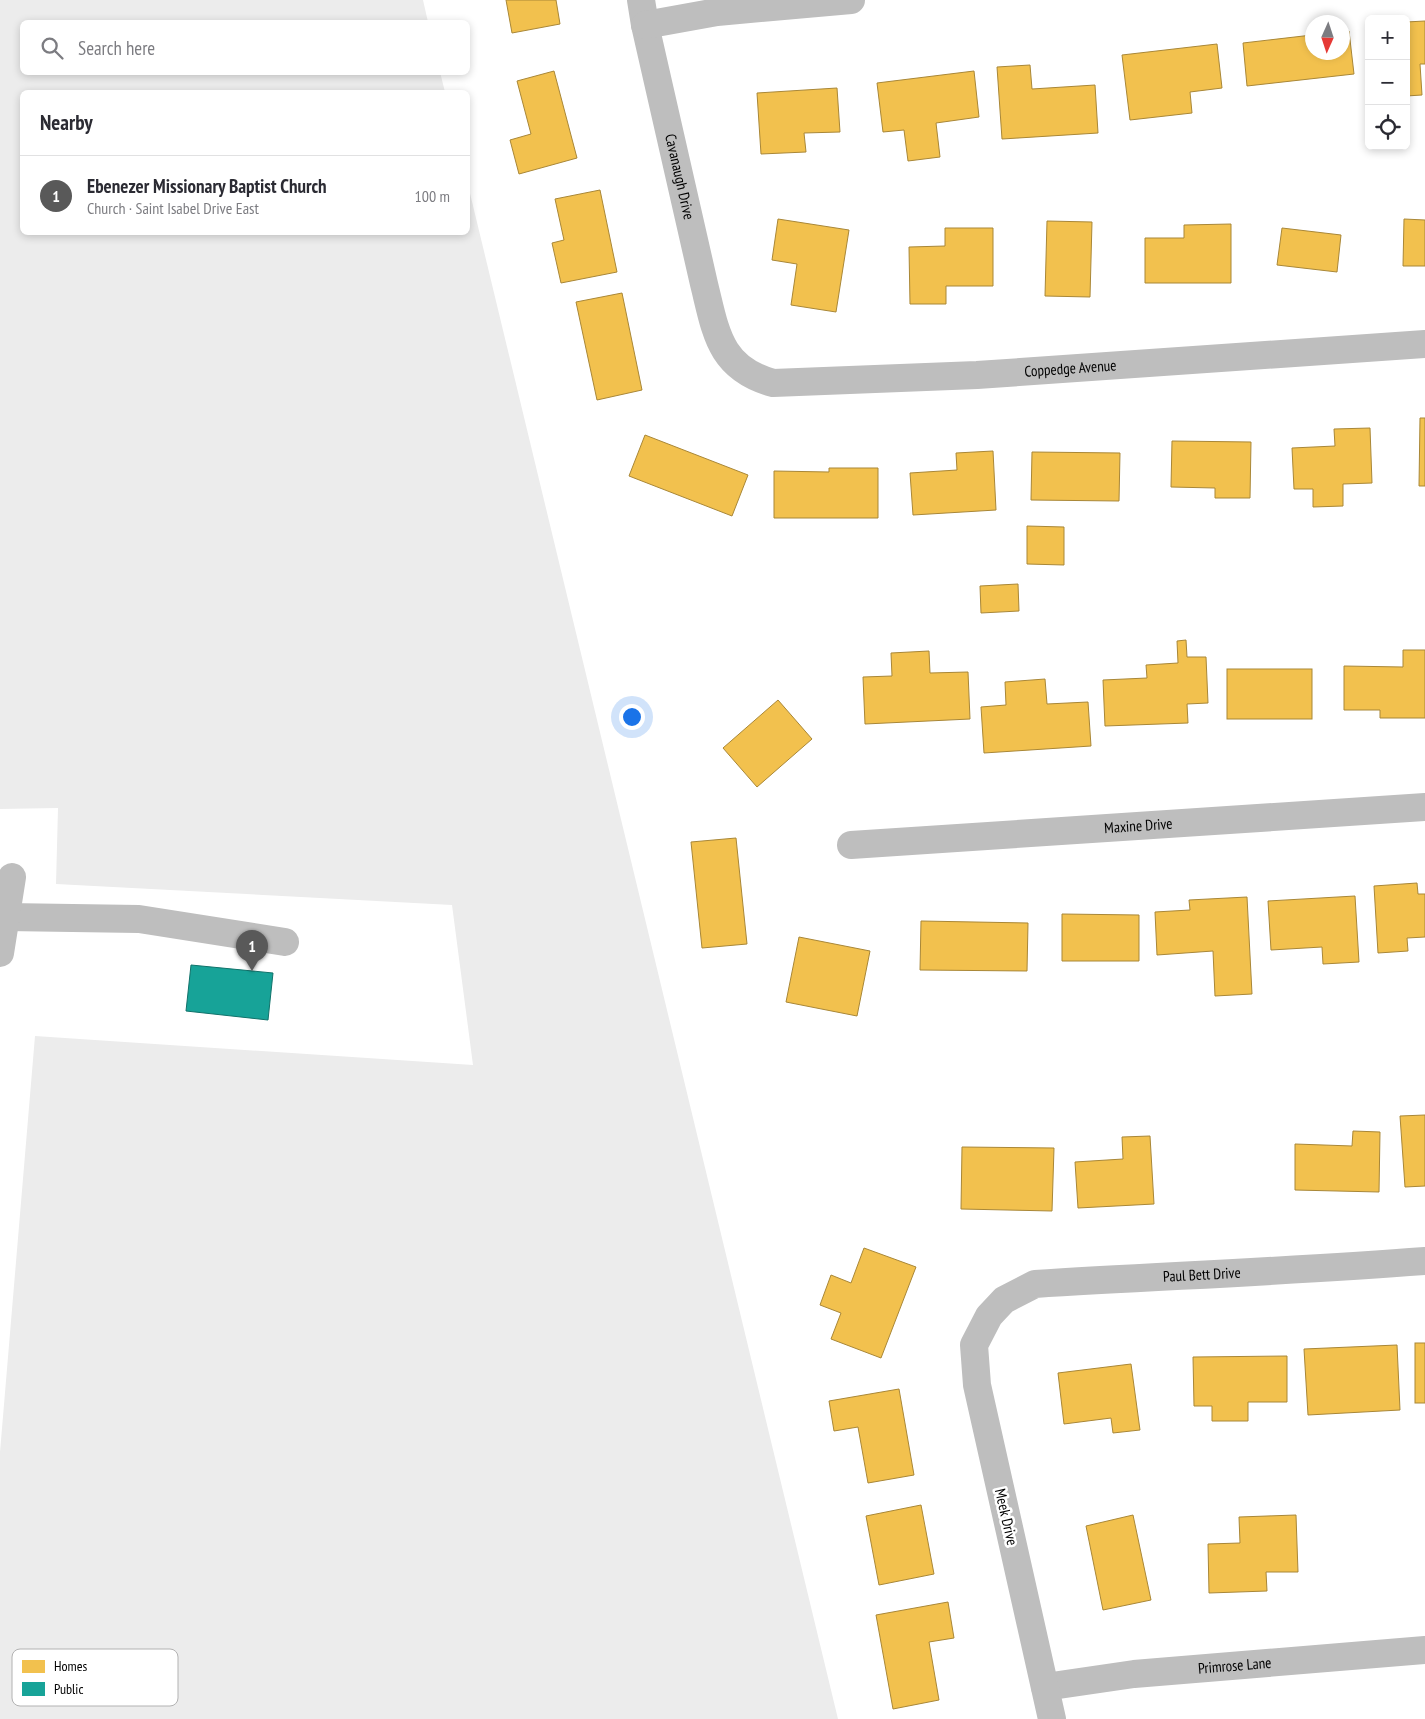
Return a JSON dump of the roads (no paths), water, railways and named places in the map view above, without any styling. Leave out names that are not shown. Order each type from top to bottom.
[{"type":"street","points":[[643,12],[717,12],[851,0]]},
{"type":"street","name":"Cavanaugh Drive","points":[[643,12],[704,284],[713,319],[725,353]]},
{"type":"street","name":"Coppedge Avenue","points":[[725,353],[737,366],[755,378],[772,383],[977,374],[1425,344]]},
{"type":"street","name":"Maxine Drive","points":[[850,845],[1425,807]]},
{"type":"street","points":[[0,953],[12,877]]},
{"type":"street","points":[[6,916],[139,919],[285,942]]},
{"type":"street","name":"Paul Bett Drive","points":[[989,1316],[1004,1300],[1035,1284],[1320,1269],[1425,1261]]},
{"type":"street","name":"Meek Drive","points":[[989,1316],[974,1345],[977,1385],[1052,1719]]},
{"type":"street","name":"Primrose Lane","points":[[1044,1687],[1134,1674],[1425,1650]]},
{"type":"place","name":"Ebenezer Missionary Baptist Church","points":[[252,971]]}]
